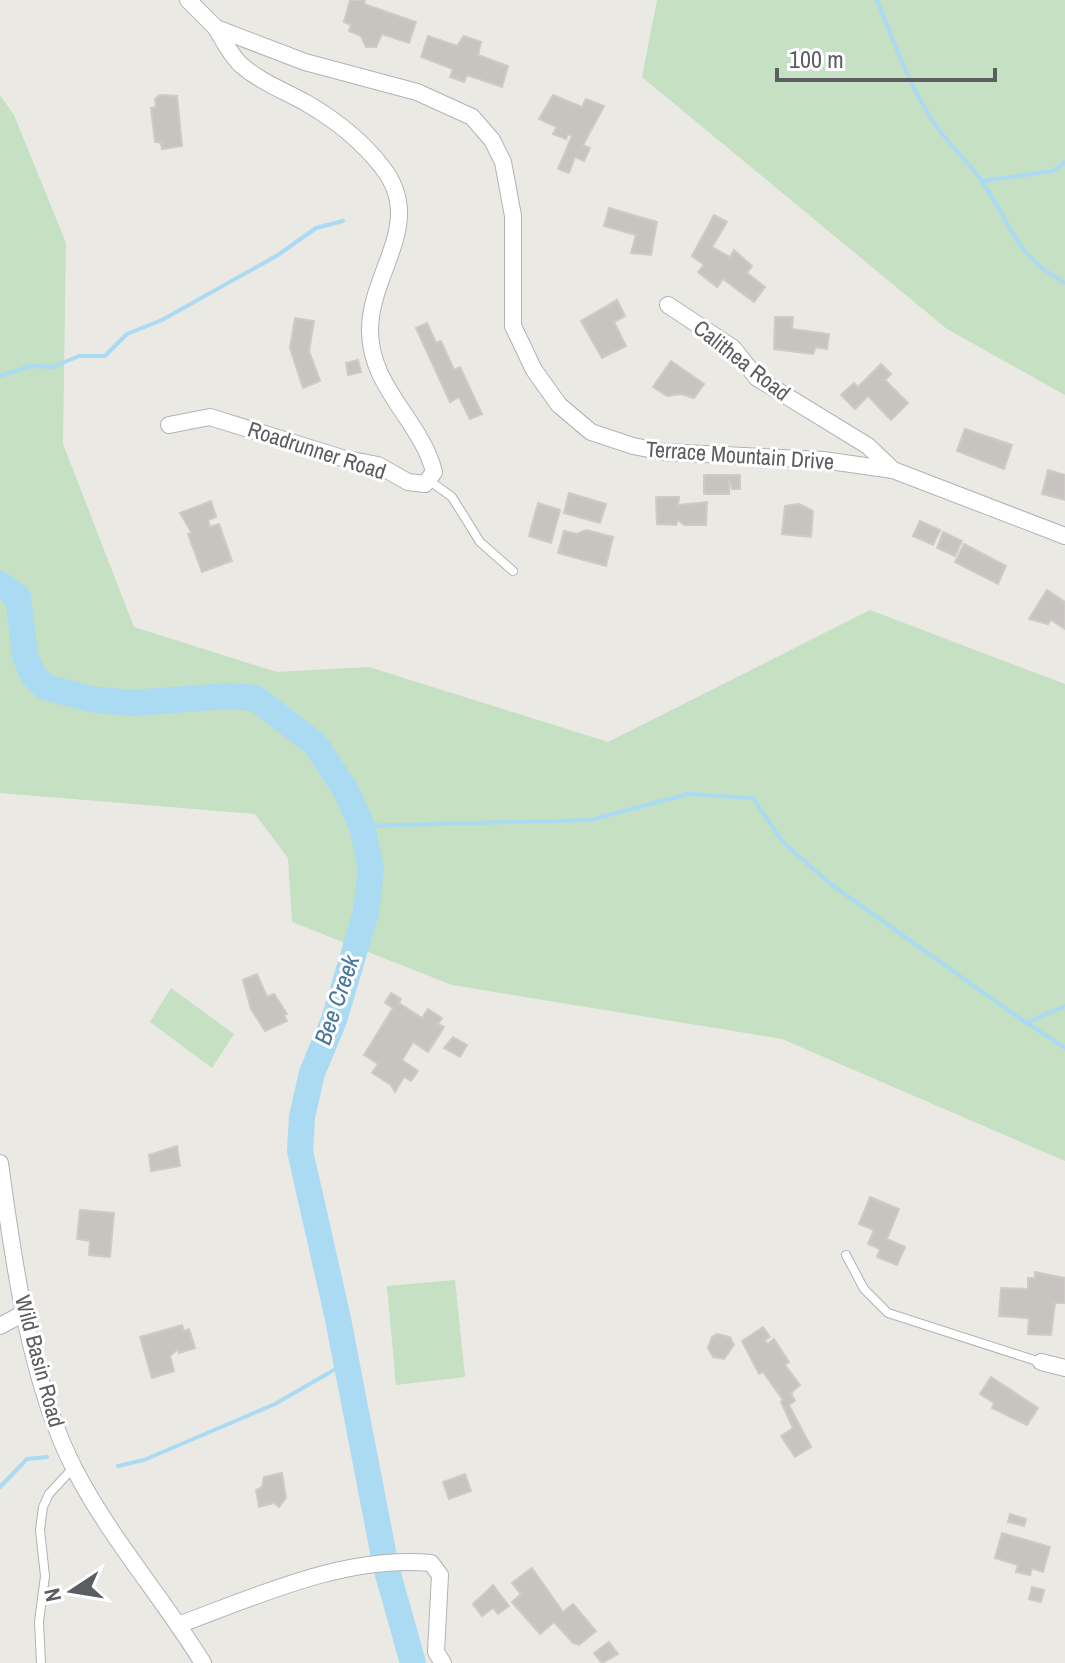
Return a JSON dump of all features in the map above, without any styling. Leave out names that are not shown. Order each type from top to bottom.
[{"type":"street","name":"Terrace Mountain Drive","points":[[188,0],[216,28],[305,62],[417,92],[472,117],[492,140],[503,162],[513,216],[513,326],[534,370],[559,405],[591,432],[664,452],[811,459],[893,470],[1065,536]]},
{"type":"street","points":[[216,28],[236,61],[255,77],[309,105],[350,134],[383,168],[393,185],[401,203],[402,221],[379,280],[370,330],[374,363],[387,392],[430,457],[434,472],[430,481]]},
{"type":"street","name":"Calithea Road","points":[[668,305],[733,348],[757,378],[868,446],[893,470]]},
{"type":"street","name":"Roadrunner Road","points":[[169,425],[210,417],[342,458],[378,465],[408,482],[425,484],[430,481]]},
{"type":"street","name":"Wild Basin Road","points":[[0,1163],[26,1312],[49,1410],[73,1467],[203,1663]]},
{"type":"street","points":[[0,1326],[26,1312]]},
{"type":"street","points":[[1041,1362],[1065,1368]]},
{"type":"street","points":[[178,1625],[278,1589],[376,1563],[431,1563],[440,1575],[436,1652],[443,1663]]},
{"type":"lane","points":[[430,481],[452,497],[480,542],[513,571]]},
{"type":"lane","points":[[846,1255],[864,1289],[888,1313],[1041,1362]]},
{"type":"lane","points":[[41,1663],[39,1622],[45,1576],[40,1530],[43,1507],[49,1494],[73,1467]]},
{"type":"green space","points":[[657,0],[1065,0],[1065,395],[947,329],[642,77]]},
{"type":"green space","points":[[0,95],[14,115],[66,243],[63,444],[134,627],[277,672],[369,667],[608,742],[870,610],[1065,684],[1065,1161],[782,1039],[452,985],[292,922],[288,858],[255,814],[0,793]]},
{"type":"green space","points":[[171,988],[234,1034],[212,1068],[150,1022]]},
{"type":"green space","points":[[455,1280],[465,1377],[396,1385],[387,1286]]},
{"type":"building","points":[[350,0],[365,0],[364,4],[416,22],[409,43],[382,34],[376,47],[366,47],[361,36],[349,31],[351,25],[344,22]]},
{"type":"building","points":[[428,36],[457,46],[464,36],[481,42],[478,55],[508,66],[502,87],[467,75],[464,82],[450,77],[453,69],[421,57]]},
{"type":"building","points":[[160,95],[177,96],[182,146],[162,149],[161,143],[155,142],[151,108],[156,107],[155,99]]},
{"type":"building","points":[[553,95],[582,107],[586,99],[604,106],[583,145],[590,148],[584,161],[575,157],[569,173],[558,169],[572,136],[568,134],[566,139],[553,134],[557,127],[539,119]]},
{"type":"building","points":[[609,208],[657,222],[651,255],[631,253],[636,235],[604,226]]},
{"type":"building","points":[[714,215],[727,222],[712,247],[730,257],[734,250],[752,266],[747,273],[765,287],[754,302],[723,279],[717,287],[698,272],[704,265],[692,256]]},
{"type":"building","points":[[617,300],[625,316],[614,322],[626,346],[602,358],[581,321]]},
{"type":"building","points":[[775,317],[793,317],[792,329],[829,334],[827,349],[816,347],[813,354],[774,349]]},
{"type":"building","points":[[295,318],[314,321],[309,351],[320,381],[303,388],[290,348]]},
{"type":"building","points":[[427,323],[436,343],[441,341],[454,370],[460,367],[482,414],[470,419],[459,397],[450,402],[416,328]]},
{"type":"building","points":[[358,360],[361,372],[348,375],[346,363]]},
{"type":"building","points":[[671,361],[704,384],[694,398],[681,394],[667,396],[653,387]]},
{"type":"building","points":[[881,364],[891,374],[885,380],[908,403],[891,420],[868,396],[855,409],[841,395],[854,383],[858,387]]},
{"type":"building","points":[[965,429],[1012,445],[1004,469],[957,451]]},
{"type":"building","points":[[1048,470],[1065,475],[1065,500],[1042,494]]},
{"type":"building","points":[[704,475],[740,475],[740,489],[732,489],[729,479],[729,494],[704,494]]},
{"type":"building","points":[[569,493],[606,504],[600,523],[564,513]]},
{"type":"building","points":[[656,497],[679,497],[678,505],[707,502],[706,525],[684,525],[678,520],[676,525],[657,524]]},
{"type":"building","points":[[211,501],[216,517],[208,520],[210,527],[219,524],[232,561],[202,572],[188,534],[192,533],[180,513]]},
{"type":"building","points":[[538,503],[560,510],[551,543],[529,536]]},
{"type":"building","points":[[799,504],[813,511],[811,537],[782,534],[785,506]]},
{"type":"building","points":[[920,521],[940,530],[933,545],[913,536]]},
{"type":"building","points":[[586,530],[613,537],[606,566],[558,553],[564,531],[577,534]]},
{"type":"building","points":[[943,532],[962,541],[955,556],[937,548]]},
{"type":"building","points":[[964,544],[1006,566],[998,584],[955,562]]},
{"type":"building","points":[[1047,590],[1065,602],[1065,629],[1051,620],[1048,624],[1029,619]]},
{"type":"building","points":[[257,974],[267,997],[274,994],[287,1014],[284,1015],[287,1021],[265,1031],[251,1009],[243,980]]},
{"type":"building","points":[[391,993],[401,999],[399,1003],[422,1018],[428,1009],[442,1018],[438,1024],[444,1027],[428,1052],[413,1042],[402,1060],[418,1071],[411,1081],[404,1077],[395,1092],[391,1085],[372,1073],[378,1064],[364,1055],[393,1008],[385,1003]]},
{"type":"building","points":[[453,1037],[467,1045],[460,1057],[444,1048]]},
{"type":"building","points":[[177,1146],[180,1166],[151,1171],[149,1155]]},
{"type":"building","points":[[870,1197],[899,1209],[887,1239],[905,1247],[897,1265],[877,1257],[880,1249],[868,1244],[874,1230],[859,1224]]},
{"type":"building","points":[[80,1210],[114,1213],[110,1257],[89,1255],[90,1241],[77,1239]]},
{"type":"building","points":[[1035,1272],[1065,1278],[1065,1303],[1055,1303],[1051,1335],[1028,1334],[1029,1318],[999,1316],[1001,1288],[1028,1289],[1028,1278],[1035,1278]]},
{"type":"building","points":[[182,1325],[184,1331],[189,1329],[195,1348],[179,1353],[178,1349],[170,1356],[174,1371],[152,1378],[140,1337]]},
{"type":"building","points":[[763,1327],[770,1337],[765,1340],[767,1344],[774,1339],[789,1362],[785,1365],[800,1385],[791,1393],[795,1401],[789,1405],[811,1447],[795,1457],[781,1436],[793,1428],[781,1402],[783,1400],[763,1372],[759,1374],[742,1341]]},
{"type":"building","points":[[717,1334],[730,1337],[734,1345],[724,1359],[713,1357],[708,1348],[712,1337]]},
{"type":"building","points":[[991,1377],[1038,1408],[1027,1425],[992,1408],[994,1403],[980,1394]]},
{"type":"building","points":[[282,1473],[286,1498],[279,1507],[274,1503],[259,1507],[256,1490],[262,1487],[264,1477]]},
{"type":"building","points":[[465,1474],[471,1491],[449,1499],[443,1482]]},
{"type":"building","points":[[1010,1514],[1026,1519],[1024,1526],[1008,1522]]},
{"type":"building","points":[[1002,1533],[1050,1547],[1043,1572],[1032,1568],[1030,1575],[1016,1572],[1018,1565],[995,1558]]},
{"type":"building","points":[[532,1568],[563,1612],[573,1604],[596,1631],[579,1645],[573,1643],[554,1622],[540,1634],[512,1602],[521,1594],[512,1583]]},
{"type":"building","points":[[493,1585],[509,1606],[498,1614],[493,1608],[482,1616],[473,1604]]},
{"type":"building","points":[[1032,1587],[1044,1590],[1041,1602],[1029,1599]]},
{"type":"building","points":[[609,1642],[618,1654],[602,1663],[594,1653]]},
{"type":"waterway","points":[[877,0],[909,78],[934,123],[981,180],[1023,249],[1047,272],[1065,283]]},
{"type":"waterway","points":[[982,181],[1053,171],[1065,162]]},
{"type":"waterway","points":[[0,376],[31,366],[53,367],[79,356],[105,356],[127,334],[162,320],[278,255],[316,228],[343,221]]},
{"type":"waterway","name":"Bee Creek","points":[[0,584],[18,597],[25,656],[33,675],[45,687],[90,699],[131,703],[229,696],[255,698],[315,744],[345,789],[362,826],[371,869],[366,912],[334,1020],[312,1073],[302,1117],[300,1151],[338,1319],[386,1567],[413,1663]]},
{"type":"waterway","points":[[362,826],[590,820],[688,794],[753,798],[782,841],[828,882],[1026,1023],[1065,1006]]},
{"type":"waterway","points":[[1027,1023],[1065,1048]]},
{"type":"waterway","points":[[118,1466],[144,1460],[275,1404],[346,1363]]},
{"type":"waterway","points":[[0,1487],[27,1459],[47,1457]]}]
